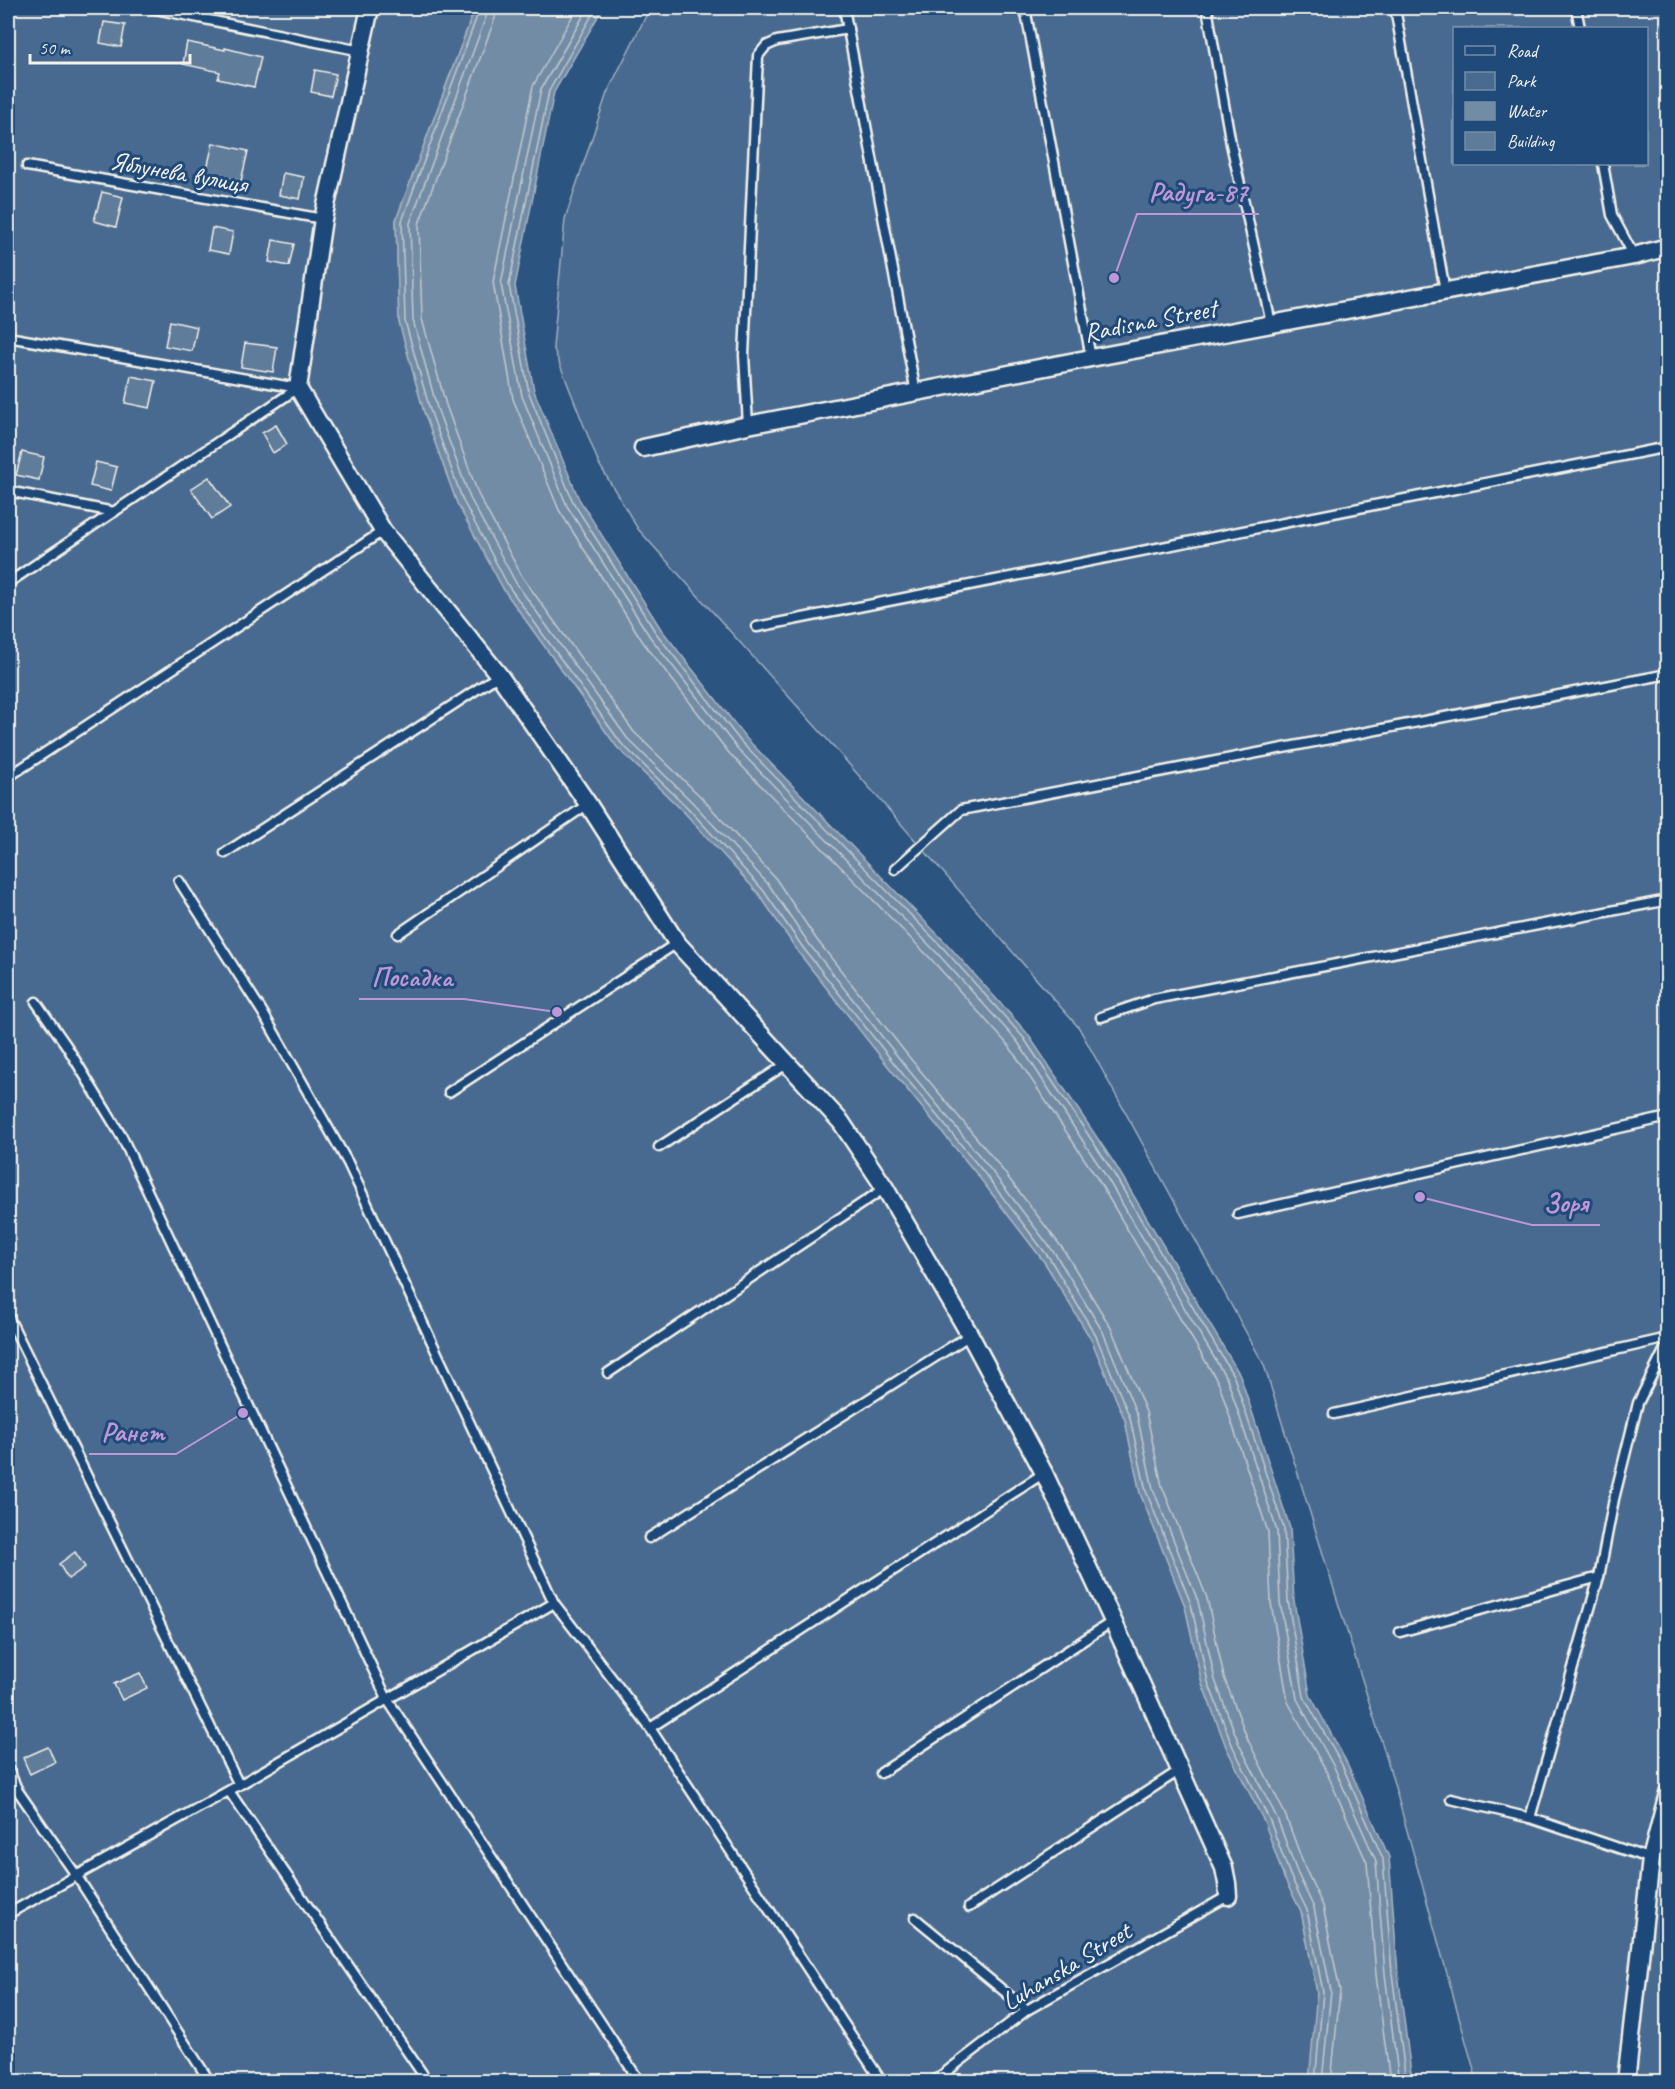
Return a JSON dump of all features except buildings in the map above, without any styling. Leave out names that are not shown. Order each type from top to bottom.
[{"type":"street","points":[[370,8],[323,219],[298,388],[383,531],[499,675],[588,804],[677,943],[841,1122],[885,1188],[970,1335],[1044,1473],[1224,1868],[1228,1896]]},
{"type":"street","name":"Radisna Street","points":[[643,448],[748,425],[1271,323],[1634,256],[1668,247]]},
{"type":"street","points":[[1626,2082],[1651,1859],[1668,1793]]},
{"type":"lane","points":[[150,8],[361,51]]},
{"type":"lane","points":[[844,8],[916,393]]},
{"type":"lane","points":[[1025,8],[1091,358]]},
{"type":"lane","points":[[1208,8],[1231,144],[1271,323]]},
{"type":"lane","points":[[1395,8],[1445,291]]},
{"type":"lane","points":[[1576,8],[1580,27]]},
{"type":"lane","points":[[748,425],[744,355],[758,56],[766,46],[777,41],[848,29]]},
{"type":"lane","points":[[1603,165],[1612,215],[1634,256]]},
{"type":"lane","name":"Яблунева вулиця","points":[[27,166],[323,219]]},
{"type":"lane","points":[[8,337],[298,388]]},
{"type":"lane","points":[[8,583],[298,388]]},
{"type":"lane","points":[[757,627],[1668,447]]},
{"type":"lane","points":[[8,491],[114,512]]},
{"type":"lane","points":[[8,777],[383,531]]},
{"type":"lane","points":[[895,869],[961,810],[1668,674]]},
{"type":"lane","points":[[225,853],[499,675]]},
{"type":"lane","points":[[398,934],[588,804]]},
{"type":"lane","points":[[179,881],[263,1013],[348,1163],[554,1603],[650,1728],[882,2082]]},
{"type":"lane","points":[[1101,1017],[1154,999],[1668,900]]},
{"type":"lane","points":[[449,1092],[677,943]]},
{"type":"lane","points":[[36,1002],[66,1045],[122,1137],[387,1699],[640,2082]]},
{"type":"lane","points":[[659,1147],[788,1063]]},
{"type":"lane","points":[[1238,1214],[1668,1117]]},
{"type":"lane","points":[[608,1373],[885,1188]]},
{"type":"lane","points":[[8,1316],[239,1785]]},
{"type":"lane","points":[[649,1538],[970,1335]]},
{"type":"lane","points":[[1334,1414],[1668,1338]]},
{"type":"lane","points":[[1530,1818],[1599,1577],[1614,1499],[1638,1403],[1668,1343]]},
{"type":"lane","points":[[650,1728],[1044,1473]]},
{"type":"lane","points":[[1400,1632],[1599,1577]]},
{"type":"lane","points":[[8,1914],[229,1791],[554,1603]]},
{"type":"lane","points":[[881,1773],[1113,1621]]},
{"type":"lane","points":[[8,1769],[18,1791],[76,1875],[210,2082]]},
{"type":"lane","points":[[969,1907],[1180,1770]]},
{"type":"lane","points":[[229,1791],[428,2082]]},
{"type":"lane","points":[[1451,1800],[1530,1818],[1651,1859]]},
{"type":"lane","name":"Luhanska Street","points":[[933,2082],[1027,2010],[1228,1896]]},
{"type":"lane","points":[[915,1918],[1027,2010]]},
{"type":"green space","points":[[8,8],[475,8],[396,220],[399,322],[424,412],[457,503],[504,590],[617,747],[684,812],[759,894],[799,953],[976,1173],[1045,1263],[1091,1339],[1125,1420],[1140,1493],[1185,1606],[1202,1683],[1227,1749],[1265,1823],[1284,1878],[1301,1911],[1317,1992],[1313,2081],[8,2082]]},
{"type":"green space","points":[[650,8],[1667,8],[1667,2081],[1477,2081],[1389,1766],[1264,1365],[1079,1028],[826,738],[638,529],[599,464],[553,347],[565,219],[607,93]]},
{"type":"water","points":[[475,8],[603,8],[554,92],[515,286],[534,391],[579,499],[661,629],[746,738],[947,944],[1027,1033],[1116,1166],[1240,1375],[1290,1528],[1294,1601],[1310,1695],[1347,1763],[1389,1857],[1398,1973],[1412,2081],[1309,2081],[1317,1992],[1301,1911],[1284,1878],[1265,1823],[1227,1749],[1202,1683],[1185,1606],[1140,1493],[1125,1420],[1091,1339],[1045,1263],[976,1173],[799,953],[759,894],[684,812],[617,747],[504,590],[457,503],[424,412],[399,322],[396,220]]},
{"type":"place","name":"Радуга-87","points":[[1114,278]]},
{"type":"place","name":"Посадка","points":[[557,1012]]},
{"type":"place","name":"Зоря","points":[[1420,1197]]},
{"type":"place","name":"Ранет","points":[[243,1413]]}]
